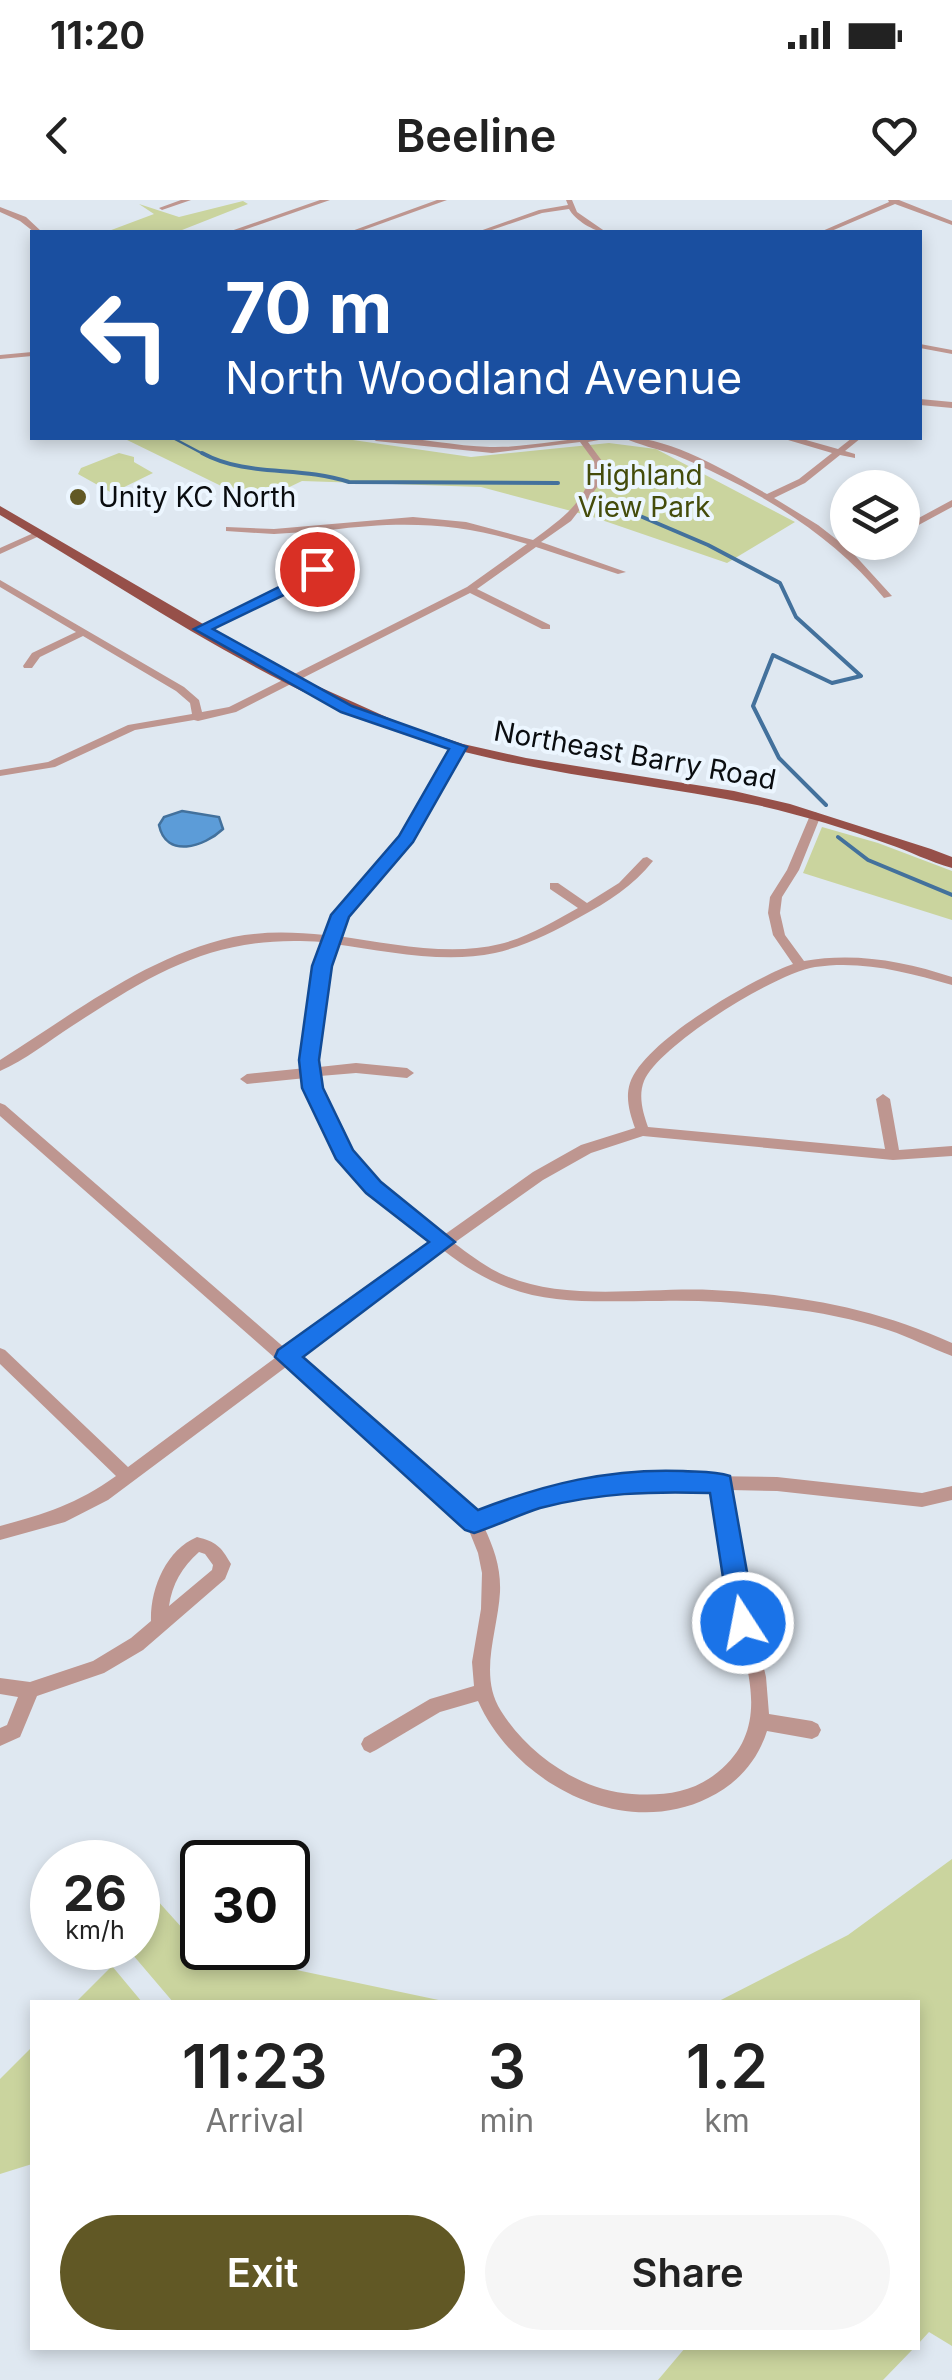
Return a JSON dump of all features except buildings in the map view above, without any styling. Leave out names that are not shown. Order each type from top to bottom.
[{"type":"main road","name":"Northeast Barry Road","points":[[0,510],[346,709],[458,747],[536,766],[735,796],[814,815],[892,838],[952,863]]},
{"type":"street","points":[[162,208],[188,200]]},
{"type":"street","points":[[289,200],[307,207]]},
{"type":"street","points":[[238,230],[327,200]]},
{"type":"street","points":[[358,230],[444,200]]},
{"type":"street","points":[[829,230],[894,201],[949,219]]},
{"type":"street","points":[[486,230],[569,204],[600,230]]},
{"type":"street","points":[[0,208],[36,230]]},
{"type":"street","points":[[922,340],[952,352]]},
{"type":"street","points":[[0,357],[30,354]]},
{"type":"street","points":[[922,402],[952,405]]},
{"type":"street","points":[[406,440],[492,450],[567,440]]},
{"type":"street","points":[[0,773],[51,764],[132,727],[232,710],[470,589],[568,519],[599,476],[598,460],[583,440]]},
{"type":"street","points":[[635,440],[681,454],[808,519],[830,536]]},
{"type":"street","points":[[797,440],[852,456]]},
{"type":"street","points":[[768,498],[802,481],[855,440]]},
{"type":"street","points":[[920,521],[952,503]]},
{"type":"street","points":[[939,511],[952,516]]},
{"type":"street","points":[[229,529],[259,533],[433,520],[488,529],[621,572]]},
{"type":"street","points":[[202,629],[309,576],[327,553],[324,526]]},
{"type":"street","points":[[0,551],[41,533]]},
{"type":"street","points":[[856,560],[887,596]]},
{"type":"street","points":[[3,588],[188,696],[195,702],[198,718]]},
{"type":"street","points":[[470,589],[546,627]]},
{"type":"street","points":[[28,666],[36,655],[84,632]]},
{"type":"street","points":[[458,747],[406,838],[354,896],[329,940],[310,1036],[310,1074],[333,1136],[357,1171],[484,1272],[538,1291],[734,1298],[812,1308],[904,1328],[952,1350]]},
{"type":"street","points":[[801,966],[779,935],[774,913],[776,897],[792,870],[814,815]]},
{"type":"street","points":[[0,1066],[165,965],[199,950],[266,936],[442,952],[486,951],[545,931],[587,909],[632,881],[647,861]]},
{"type":"street","points":[[554,886],[587,909]]},
{"type":"street","points":[[643,1131],[634,1090],[640,1075],[651,1061],[734,998],[801,966],[881,964],[952,982]]},
{"type":"street","points":[[247,1078],[356,1068],[407,1073]]},
{"type":"street","points":[[884,1099],[893,1155]]},
{"type":"street","points":[[0,1108],[474,1522],[491,1576],[478,1662],[482,1692],[509,1738],[525,1753],[601,1798],[630,1806],[682,1802],[730,1775],[754,1741],[760,1721],[758,1687],[736,1591],[721,1483]]},
{"type":"street","points":[[0,1533],[74,1511],[444,1242],[554,1166],[586,1149],[643,1131],[893,1155],[952,1152]]},
{"type":"street","points":[[0,1354],[126,1475]]},
{"type":"street","points":[[474,1522],[534,1499],[592,1486],[649,1480],[777,1484],[922,1500],[952,1493]]},
{"type":"street","points":[[0,1686],[30,1690],[98,1668],[137,1644],[160,1621]]},
{"type":"street","points":[[0,1738],[14,1731],[30,1690]]},
{"type":"street","points":[[370,1744],[436,1705],[482,1692]]},
{"type":"street","points":[[760,1721],[812,1730]]},
{"type":"green space","points":[[243,201],[248,204],[182,230],[111,230],[154,214],[139,204],[179,217]]},
{"type":"green space","name":"Highland View Park","points":[[127,440],[353,440],[471,457],[609,443],[656,449],[795,522],[727,563],[590,516],[481,487],[302,481],[256,503]]},
{"type":"green space","points":[[119,453],[134,457],[134,462],[153,473],[112,493],[78,474],[81,468]]},
{"type":"green space","points":[[822,827],[952,871],[952,920],[803,873]]},
{"type":"green space","points":[[952,1859],[952,2346],[929,2332],[920,2342],[920,2000],[721,2000],[848,1935]]},
{"type":"green space","points":[[160,1903],[180,1926],[180,1970],[297,1970],[439,2000],[171,2000],[146,1970],[160,1970]]},
{"type":"green space","points":[[108,1970],[115,1970],[140,2000],[78,2000]]},
{"type":"green space","points":[[30,2049],[30,2165],[0,2174],[0,2079]]},
{"type":"green space","points":[[683,2350],[912,2350],[883,2380],[658,2380]]},
{"type":"water","points":[[182,811],[219,817],[223,829],[196,845],[177,846],[163,836],[159,825],[164,817]]},
{"type":"waterway","points":[[177,440],[207,456]]},
{"type":"waterway","points":[[202,453],[237,466],[349,482],[558,483]]},
{"type":"waterway","points":[[626,510],[708,545],[780,583],[796,617],[861,676],[832,683],[773,655],[753,706],[779,758],[826,805]]},
{"type":"waterway","points":[[838,837],[868,860],[952,895]]},
{"type":"place","name":"Unity KC North","points":[[78,497]]},
{"type":"route","points":[[317,569],[300,582],[202,629],[346,709],[458,747],[406,838],[340,915],[322,966],[309,1060],[312,1088],[344,1154],[374,1188],[444,1242],[287,1357],[474,1522],[534,1499],[592,1486],[649,1480],[721,1483],[743,1623]]}]
